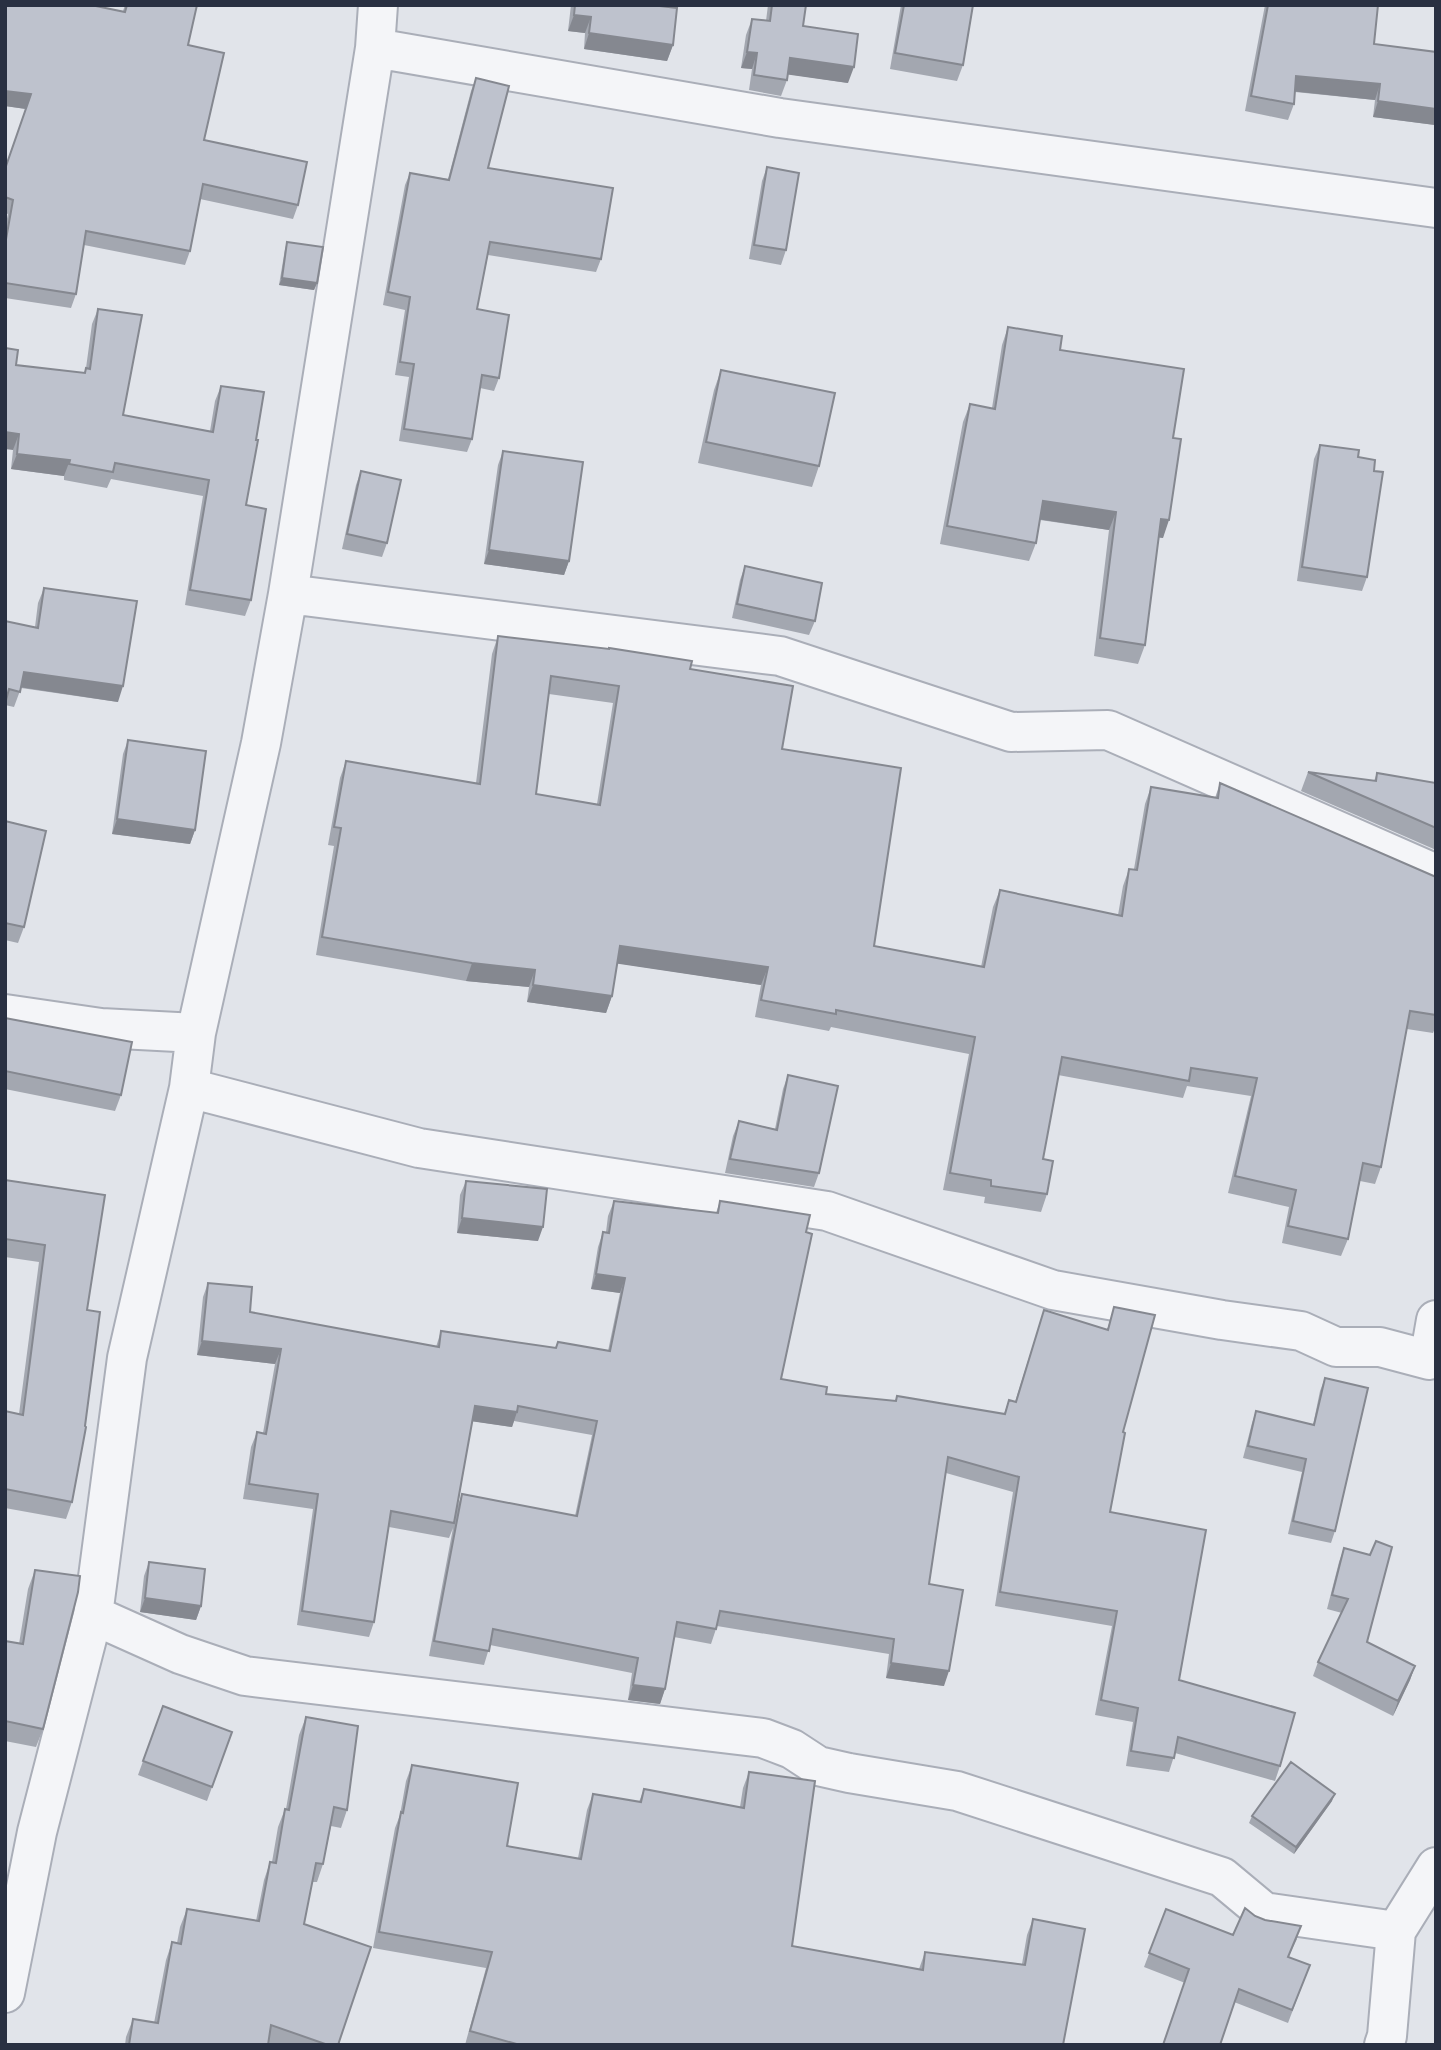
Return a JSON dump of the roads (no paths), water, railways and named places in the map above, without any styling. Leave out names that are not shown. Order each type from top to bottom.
[{"type":"street","points":[[5,1993],[37,1832],[93,1615],[127,1358],[189,1088],[196,1033],[261,743],[288,594],[375,47],[378,5]]},
{"type":"street","points":[[375,47],[780,118],[1436,208]]},
{"type":"street","points":[[288,594],[780,656],[1011,732],[1108,730],[1436,874]]},
{"type":"street","points":[[5,1014],[101,1028],[196,1033]]},
{"type":"street","points":[[189,1088],[419,1148],[827,1211],[1053,1290],[1301,1331],[1336,1347],[1380,1347],[1432,1358],[1436,1320]]},
{"type":"street","points":[[93,1615],[180,1654],[245,1676],[763,1738],[792,1749],[818,1766],[957,1791],[1222,1877],[1264,1912],[1396,1931]]},
{"type":"street","points":[[1384,2045],[1388,2036],[1396,1931],[1436,1867]]}]
